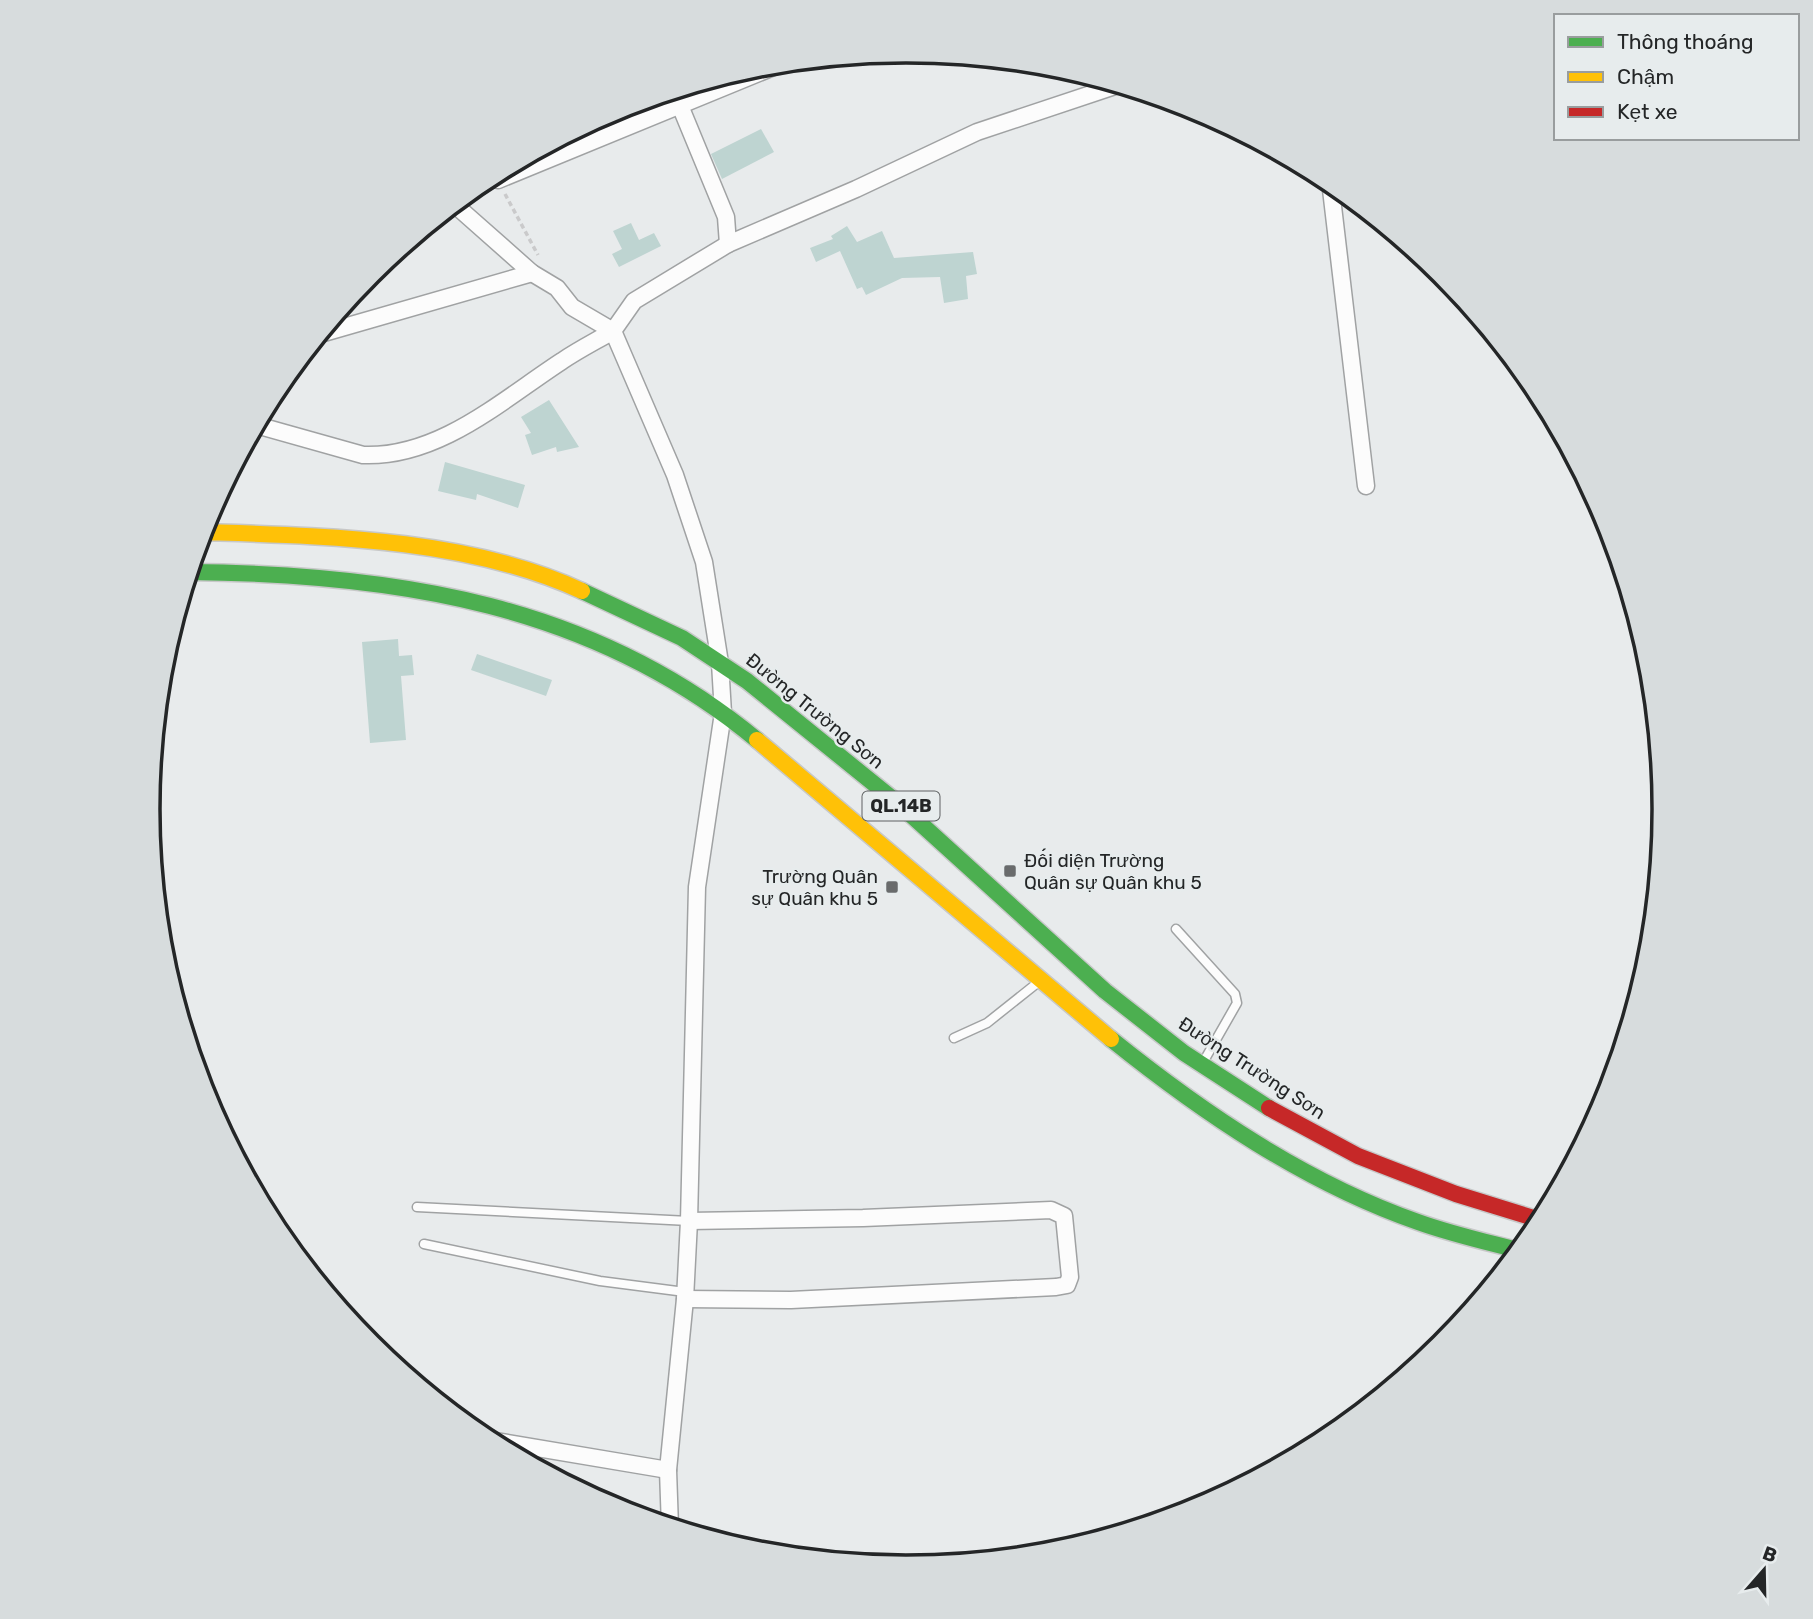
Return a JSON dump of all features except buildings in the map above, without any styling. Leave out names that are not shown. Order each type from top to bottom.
[{"type":"highway","name":"Đường Trường Sơn","points":[[214,532],[355,537],[498,562],[572,587],[682,638],[747,681],[899,804],[1105,991],[1202,1065],[1262,1104],[1357,1156],[1456,1194],[1531,1217]]},
{"type":"highway","name":"QL.14B","points":[[199,572],[351,577],[456,594],[569,630],[662,673],[723,713],[873,835],[1039,982],[1157,1077],[1234,1130],[1294,1166],[1392,1214],[1444,1233],[1510,1248]]},
{"type":"street","points":[[265,428],[363,455],[379,456],[422,445],[474,422],[564,360],[614,331],[635,301],[729,244],[856,189],[977,132],[1105,89]]},
{"type":"street","points":[[678,100],[726,218],[729,244]]},
{"type":"street","points":[[528,166],[662,105]]},
{"type":"street","points":[[1332,197],[1366,486]]},
{"type":"street","points":[[461,210],[532,273],[557,288],[572,307],[614,331],[675,475],[705,562],[720,663],[723,713],[697,887],[689,1221],[685,1296],[668,1470],[670,1517]]},
{"type":"street","points":[[335,330],[532,273]]},
{"type":"street","points":[[685,1296],[792,1300],[1056,1287],[1067,1285],[1070,1278],[1067,1225],[1064,1216],[1051,1210],[863,1219],[689,1221]]},
{"type":"street","points":[[514,1444],[668,1470]]},
{"type":"lane","points":[[1176,929],[1235,994],[1237,1003],[1202,1065]]},
{"type":"lane","points":[[954,1038],[988,1023],[1039,982]]},
{"type":"lane","points":[[417,1208],[689,1221]]},
{"type":"lane","points":[[424,1244],[685,1296]]},
{"type":"path","points":[[500,184],[557,288]]},
{"type":"traffic: fast","points":[[199,572],[342,580],[416,590],[489,606],[560,628],[628,657],[694,694],[757,740]]},
{"type":"traffic: fast","points":[[582,591],[682,638],[747,681],[899,804],[1105,991],[1184,1053],[1269,1108]]},
{"type":"traffic: fast","points":[[1111,1039],[1182,1093],[1257,1144],[1336,1187],[1376,1206],[1431,1226],[1510,1248]]},
{"type":"traffic: slow","points":[[214,532],[346,538],[444,550],[538,573],[582,591]]},
{"type":"traffic: slow","points":[[757,740],[1111,1039]]},
{"type":"traffic: jam","points":[[1269,1108],[1358,1156],[1456,1194],[1531,1217]]},
{"type":"place","name":"Đối diện Trường Quân sự Quân khu 5","points":[[1010,871]]},
{"type":"place","name":"Trường Quân sự Quân khu 5","points":[[892,887]]}]
